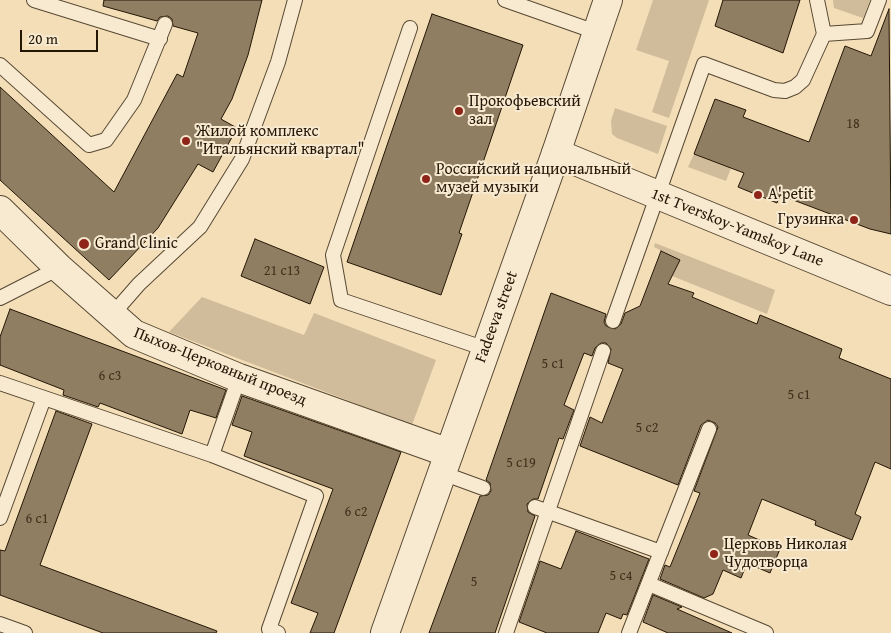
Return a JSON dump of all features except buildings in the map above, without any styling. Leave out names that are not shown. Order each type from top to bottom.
[{"type":"street","name":"Fadeeva street","points":[[388,632],[445,463],[556,154],[608,0]]},
{"type":"street","name":"1st Tverskoy-Yamskoy Lane","points":[[556,154],[891,290]]},
{"type":"street","name":"Пыхов-Церковный проезд","points":[[0,210],[59,268],[111,316],[134,334],[445,463]]},
{"type":"lane","points":[[34,0],[160,39]]},
{"type":"lane","points":[[111,316],[139,284],[200,228],[242,159],[278,62],[295,0]]},
{"type":"lane","points":[[505,0],[596,32]]},
{"type":"lane","points":[[613,321],[704,64],[774,90],[785,91],[795,87],[803,80],[824,34],[817,0]]},
{"type":"lane","points":[[824,34],[867,31],[880,0]]},
{"type":"lane","points":[[0,65],[89,145],[106,140],[134,100],[165,24]]},
{"type":"lane","points":[[410,28],[333,255],[341,300],[486,349]]},
{"type":"lane","points":[[2,301],[59,268]]},
{"type":"lane","points":[[506,633],[541,509],[603,351]]},
{"type":"lane","points":[[212,455],[239,378]]},
{"type":"lane","points":[[0,383],[212,455],[316,496],[268,630],[278,633]]},
{"type":"lane","points":[[0,518],[44,398]]},
{"type":"lane","points":[[629,633],[709,429]]},
{"type":"lane","points":[[445,463],[483,488]]},
{"type":"lane","points":[[541,509],[661,552]]},
{"type":"lane","points":[[648,584],[766,633]]},
{"type":"lane","points":[[0,624],[25,633]]},
{"type":"shaded area","points":[[653,0],[709,0],[669,118],[652,112],[669,61],[636,50]]},
{"type":"shaded area","points":[[833,0],[870,0],[863,18],[834,8]]},
{"type":"shaded area","points":[[615,108],[667,126],[658,154],[617,138],[612,134],[611,121]]},
{"type":"shaded area","points":[[694,154],[731,168],[726,181],[688,167]]},
{"type":"shaded area","points":[[655,243],[775,290],[767,314],[672,276],[679,260],[654,247]]},
{"type":"shaded area","points":[[202,297],[304,335],[314,313],[436,360],[412,425],[169,332]]},
{"type":"place","name":"Прокофьевский зал","points":[[459,111]]},
{"type":"place","name":"Жилой комплекс \"Итальянский квартал\"","points":[[186,141]]},
{"type":"place","name":"Российский национальный музей музыки","points":[[426,179]]},
{"type":"place","name":"A'petit","points":[[758,195]]},
{"type":"place","name":"Грузинка","points":[[854,220]]},
{"type":"place","name":"Grand Clinic","points":[[84,244]]},
{"type":"place","name":"Церковь Николая Чудотворца","points":[[714,554]]}]
